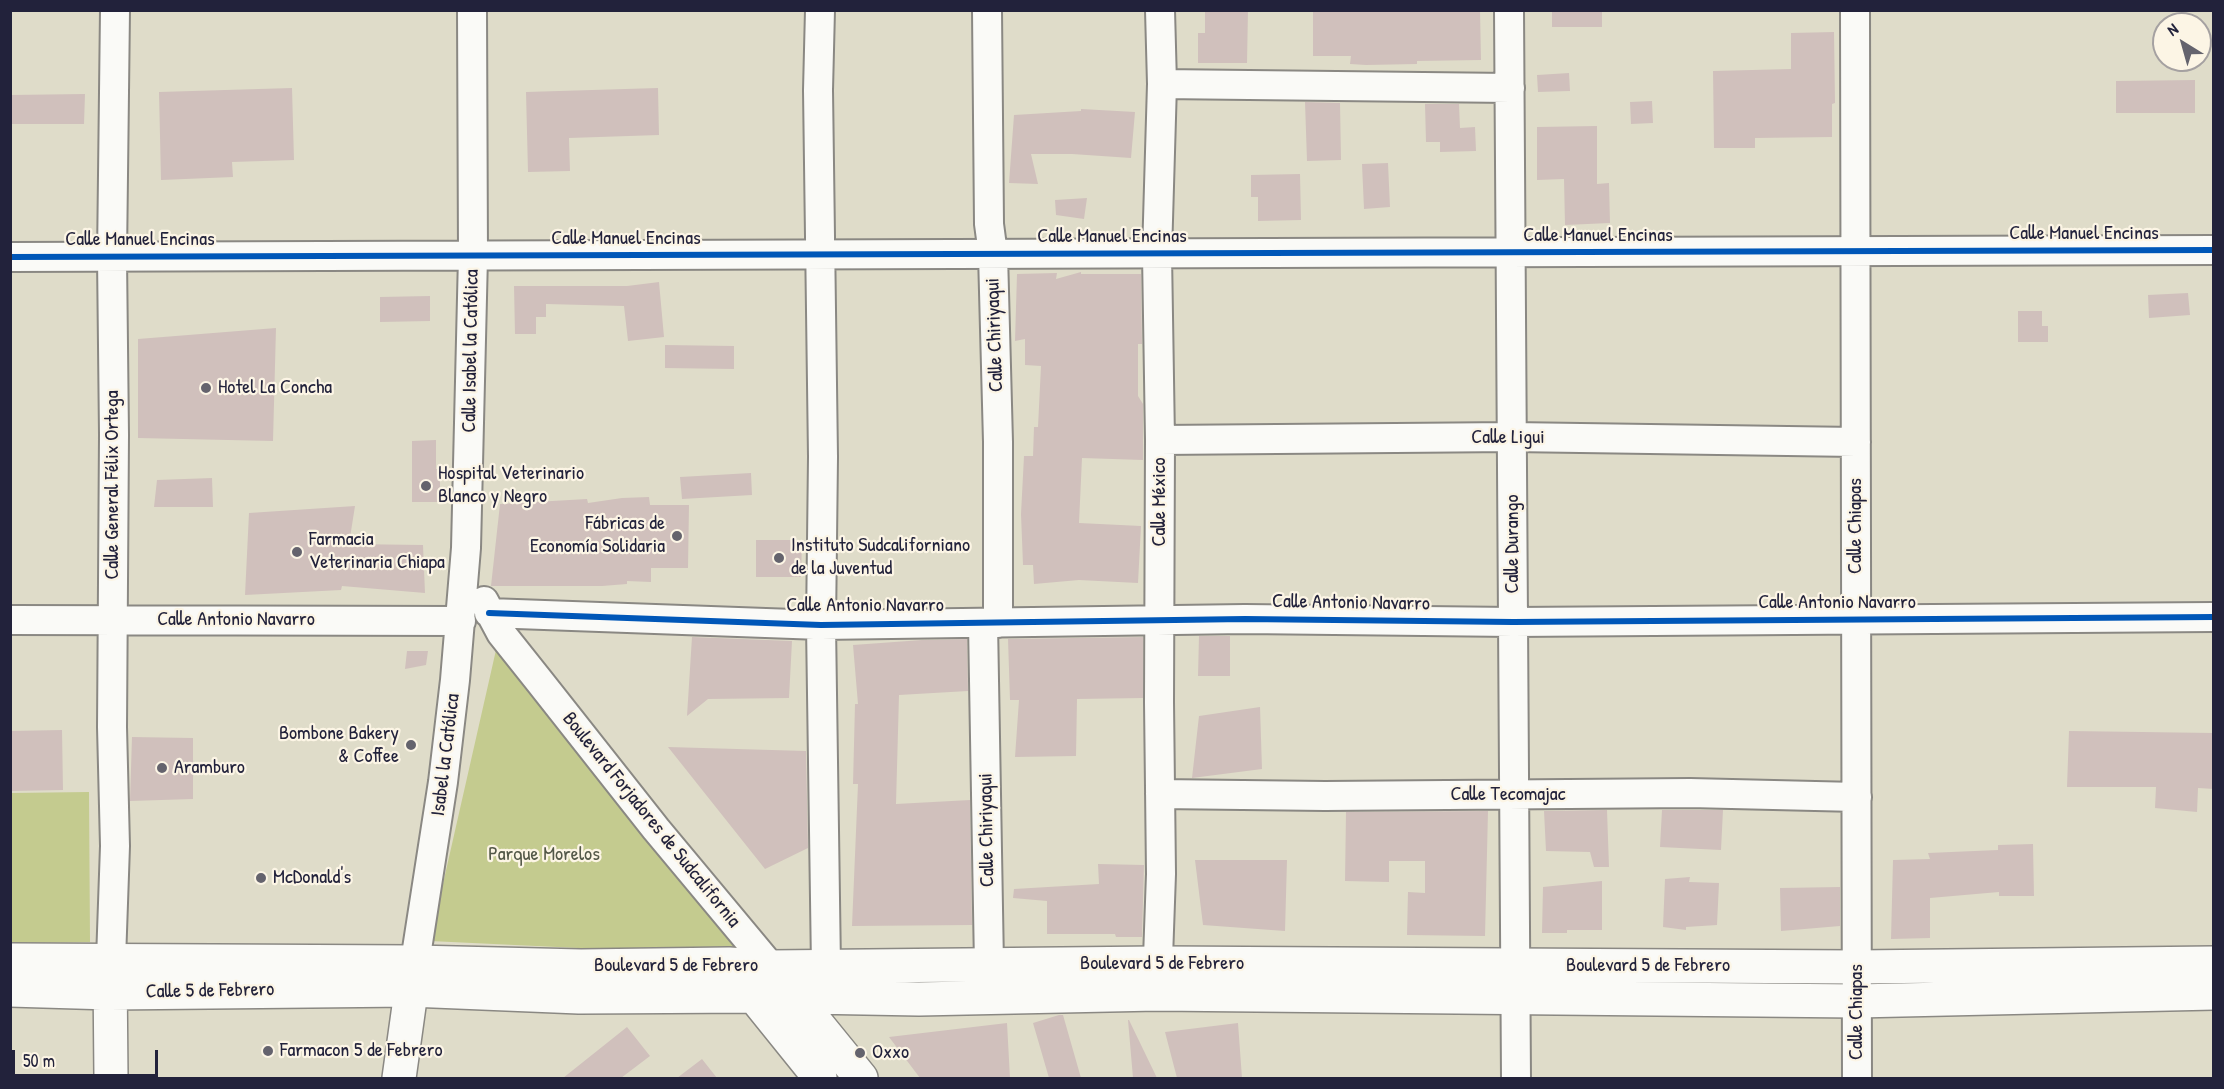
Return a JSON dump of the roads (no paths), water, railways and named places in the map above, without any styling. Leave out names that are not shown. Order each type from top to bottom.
[{"type":"main road","points":[[10,960],[111,960],[111,1078]]},
{"type":"main road","name":"Boulevard 5 de Febrero","points":[[111,960],[413,976],[579,997],[755,996],[919,999],[1158,978],[1515,966],[1857,968],[2214,963]]},
{"type":"main road","points":[[729,964],[820,1078]]},
{"type":"main road","name":"Boulevard 5 de Febrero","points":[[413,976],[580,966],[989,965],[1158,978],[1516,998],[1616,997],[1857,1001],[2214,993]]},
{"type":"main road","name":"Boulevard Forjadores de Sudcalifornia","points":[[771,967],[861,1078]]},
{"type":"main road","points":[[399,1078],[413,976]]},
{"type":"main road","name":"Calle 5 de Febrero","points":[[10,990],[110,993],[413,976]]},
{"type":"street","name":"Calle General Félix Ortega","points":[[111,960],[115,846],[112,257],[115,10]]},
{"type":"street","name":"Calle Isabel la Católica","points":[[466,548],[473,256],[472,10]]},
{"type":"street","points":[[819,10],[823,457],[821,625],[826,967]]},
{"type":"street","name":"Calle Chiriyaqui","points":[[987,10],[989,224],[993,254],[998,442],[991,623],[989,965]]},
{"type":"street","name":"Calle México","points":[[1158,978],[1161,874],[1157,254],[1162,84],[1161,10]]},
{"type":"street","name":"Calle Durango","points":[[1509,10],[1516,1078]]},
{"type":"street","name":"Calle Chiapas","points":[[1855,10],[1857,1078]]},
{"type":"street","points":[[1162,84],[1510,88]]},
{"type":"street","name":"Calle Manuel Encinas","points":[[10,257],[2214,250]]},
{"type":"street","name":"Calle Ligui","points":[[1160,440],[1512,437],[1856,442]]},
{"type":"street","name":"Boulevard Forjadores de Sudcalifornia","points":[[466,548],[489,613],[501,633],[656,829],[771,967]]},
{"type":"street","name":"Isabel la Católica","points":[[413,976],[443,782],[461,621],[466,548]]},
{"type":"street","name":"Calle Antonio Navarro","points":[[489,613],[821,625],[1314,619],[1513,622],[2214,617]]},
{"type":"street","name":"Calle Antonio Navarro","points":[[10,620],[461,621]]},
{"type":"street","name":"Calle Tecomajac","points":[[1160,794],[1325,796],[1690,794],[1857,797]]},
{"type":"place","name":"Hotel La Concha","points":[[206,388]]},
{"type":"place","name":"Hospital Veterinario Blanco y Negro","points":[[426,486]]},
{"type":"place","name":"Fábricas de Economía Solidaria","points":[[677,536]]},
{"type":"place","name":"Farmacia Veterinaria Chiapa","points":[[297,552]]},
{"type":"place","name":"Instituto Sudcaliforniano de la Juventud","points":[[779,558]]},
{"type":"place","name":"Bombone Bakery & Coffee","points":[[411,745]]},
{"type":"place","name":"Aramburo","points":[[162,768]]},
{"type":"place","name":"McDonald's","points":[[261,878]]},
{"type":"place","name":"Farmacon 5 de Febrero","points":[[268,1051]]},
{"type":"place","name":"Oxxo","points":[[860,1053]]},
{"type":"park label","name":"Parque Morelos","points":[[544,855]]}]
